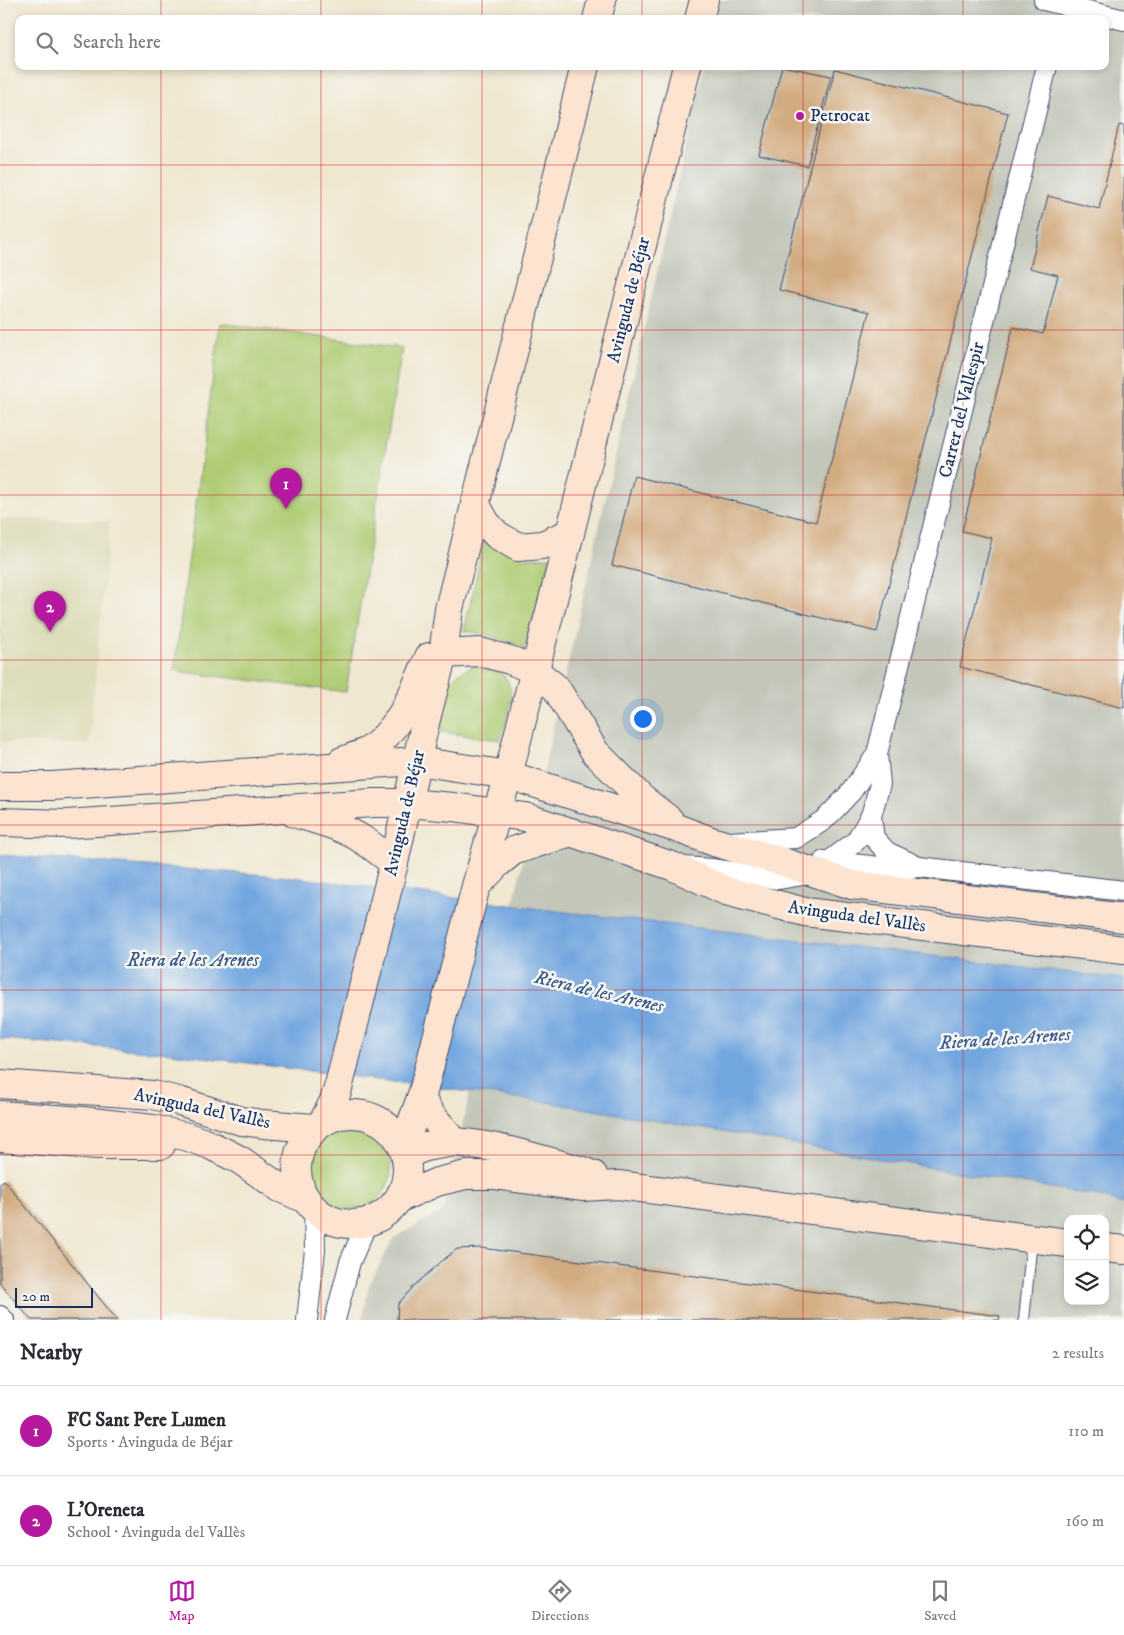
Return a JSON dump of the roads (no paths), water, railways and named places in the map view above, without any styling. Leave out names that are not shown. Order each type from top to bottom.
[{"type":"main road","points":[[598,15],[602,0]]},
{"type":"main road","points":[[700,15],[704,0]]},
{"type":"main road","name":"Avinguda de Béjar","points":[[318,1124],[334,1101],[339,1085],[443,654],[449,609],[584,70]]},
{"type":"main road","name":"Avinguda de Béjar","points":[[404,1151],[422,1095],[476,886],[508,775],[686,70]]},
{"type":"main road","points":[[476,503],[486,523],[497,535],[518,547],[542,544],[570,533]]},
{"type":"main road","name":"Avinguda del Vallès","points":[[326,766],[366,752],[388,735],[407,705],[449,609]]},
{"type":"main road","points":[[549,613],[556,688]]},
{"type":"main road","points":[[419,680],[443,654],[480,652],[510,660],[534,670],[556,688],[595,752],[641,798],[680,829]]},
{"type":"main road","name":"Avinguda del Vallès","points":[[0,786],[52,786],[326,766],[417,762],[508,775],[680,829],[714,842],[780,861],[822,867],[852,885],[1124,918]]},
{"type":"main road","name":"Avinguda del Vallès","points":[[0,822],[66,824],[344,804],[408,803],[496,812],[525,817],[572,832],[672,866],[726,891],[805,912],[1124,950]]},
{"type":"main road","name":"Avinguda del Vallès","points":[[280,809],[325,822],[346,831],[362,839],[394,863]]},
{"type":"main road","points":[[476,886],[497,864],[513,852],[572,832]]},
{"type":"main road","name":"Avinguda del Vallès","points":[[0,1084],[153,1095],[179,1101],[241,1121],[263,1124],[318,1124]]},
{"type":"main road","points":[[422,1095],[431,1116],[455,1142]]},
{"type":"main road","points":[[350,1114],[366,1115],[382,1122],[394,1133],[404,1151],[407,1173],[405,1186],[400,1198],[386,1213],[368,1223],[353,1225],[339,1223],[326,1218],[310,1204],[299,1184],[297,1168],[300,1151],[318,1124],[350,1114]]},
{"type":"main road","name":"Avinguda del Vallès","points":[[0,1115],[152,1129],[188,1137],[210,1145],[240,1160],[280,1188],[310,1204]]},
{"type":"main road","name":"Avinguda del Vallès","points":[[0,1138],[157,1146],[188,1137]]},
{"type":"main road","points":[[404,1151],[455,1142],[472,1143],[580,1170],[618,1185]]},
{"type":"main road","points":[[400,1198],[438,1182],[466,1175],[494,1175],[582,1187],[618,1185],[1064,1243]]},
{"type":"main road","points":[[1109,1248],[1124,1250]]},
{"type":"street","points":[[1055,8],[1095,15]]},
{"type":"street","points":[[1109,17],[1124,20]]},
{"type":"street","name":"Carrer del Vallespir","points":[[877,754],[1046,70]]},
{"type":"street","points":[[672,866],[711,869],[779,879],[822,867],[856,841],[871,816],[880,784],[877,754]]},
{"type":"street","points":[[714,842],[796,838],[824,820],[842,803],[852,792],[877,754]]},
{"type":"street","name":"Avinguda del Vallès","points":[[0,772],[52,786]]},
{"type":"street","name":"Avinguda del Vallès","points":[[871,816],[874,838],[887,852],[919,867]]},
{"type":"street","name":"Avinguda del Vallès","points":[[822,867],[899,869],[919,867],[1124,891]]},
{"type":"street","points":[[307,1320],[315,1250],[310,1204]]},
{"type":"street","points":[[334,1320],[350,1262],[368,1223]]},
{"type":"street","points":[[0,1316],[4,1320]]},
{"type":"lane","points":[[1024,1320],[1032,1239]]},
{"type":"water","name":"Riera de les Arenes","points":[[0,855],[293,877],[541,909],[1124,979],[1124,1204],[1093,1195],[547,1102],[171,1053],[0,1039]]},
{"type":"place","name":"Petrocat","points":[[800,116]]},
{"type":"place","name":"FC Sant Pere Lumen","points":[[286,509]]},
{"type":"place","name":"L'Oreneta","points":[[50,632]]}]
